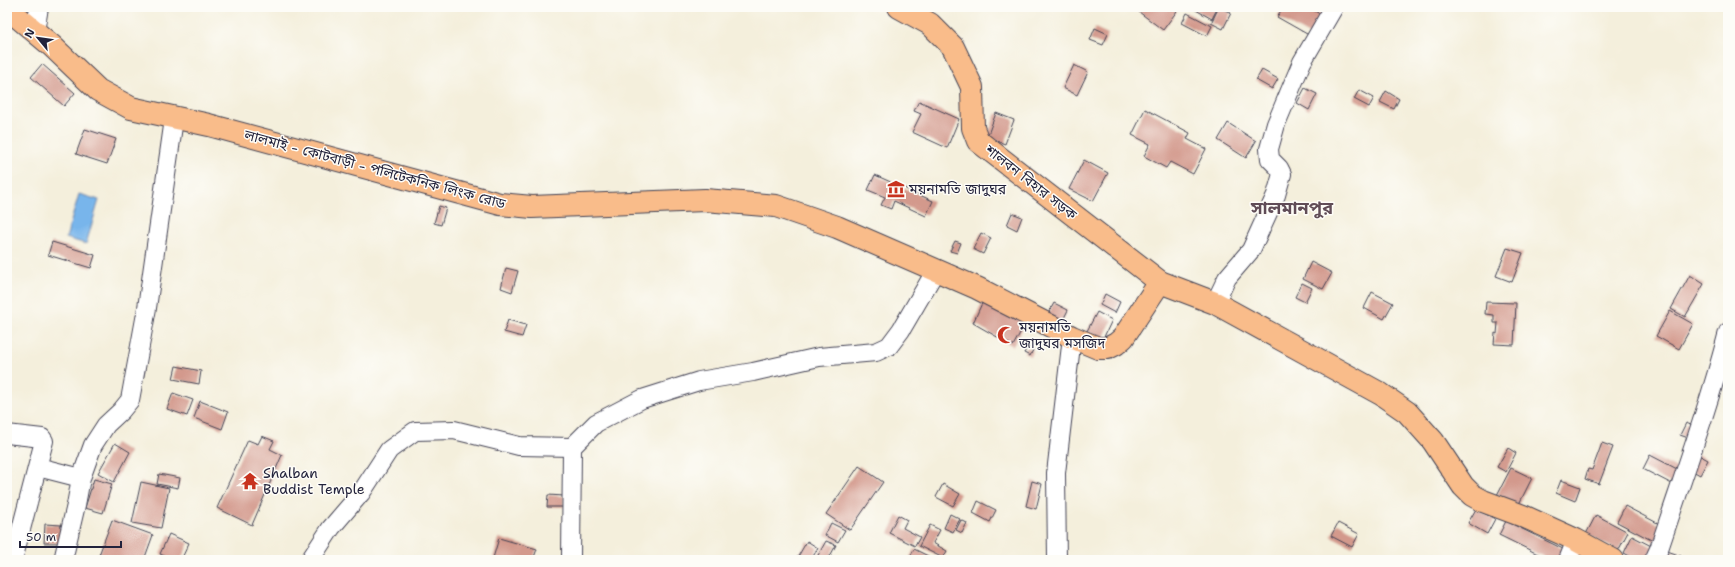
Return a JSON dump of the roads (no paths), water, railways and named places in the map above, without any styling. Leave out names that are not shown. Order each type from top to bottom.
[{"type":"main road","name":"শালবন বিহার সড়ক","points":[[899,7],[930,24],[953,46],[972,87],[973,128],[978,141],[1160,282]]},
{"type":"main road","name":"লালমাই - কোটবাড়ী - পলিটেকনিক লিংক রোড","points":[[7,8],[36,32],[98,90],[130,108],[174,119],[209,125],[500,204],[532,207],[705,200],[776,206],[837,227],[977,288],[1072,337],[1098,348],[1108,348],[1116,344],[1132,326],[1160,282]]},
{"type":"main road","points":[[1160,282],[1215,303],[1381,394],[1407,412],[1433,441],[1463,486],[1472,495],[1576,540],[1613,560]]},
{"type":"street","points":[[36,32],[39,7]]},
{"type":"street","points":[[1215,303],[1227,278],[1251,250],[1273,202],[1282,174],[1279,168],[1270,159],[1269,149],[1276,124],[1302,62],[1334,7]]},
{"type":"street","points":[[63,560],[81,478],[93,445],[106,425],[130,400],[147,308],[174,119]]},
{"type":"street","points":[[571,560],[572,447],[596,423],[642,399],[692,383],[753,372],[819,357],[876,352],[889,346],[901,330],[936,270]]},
{"type":"street","points":[[1654,560],[1692,456],[1728,332]]},
{"type":"street","points":[[1057,560],[1056,473],[1072,337]]},
{"type":"street","points":[[310,560],[331,528],[361,493],[389,450],[414,431],[454,430],[518,446],[572,447]]},
{"type":"street","points":[[7,434],[42,438],[44,441],[44,447],[13,560]]},
{"type":"street","points":[[38,467],[81,478]]},
{"type":"street","points":[[1568,560],[1576,540]]},
{"type":"water","points":[[79,194],[99,200],[86,244],[66,238]]},
{"type":"place","name":"ময়নামতি জাদুঘর","points":[[896,189]]},
{"type":"place","name":"ময়নামতি জাদুঘর মসজিদ","points":[[1006,335]]},
{"type":"place","name":"Shalban Buddist Temple","points":[[250,481]]},
{"type":"district","name":"সালমানপুর","points":[[1292,208]]}]
